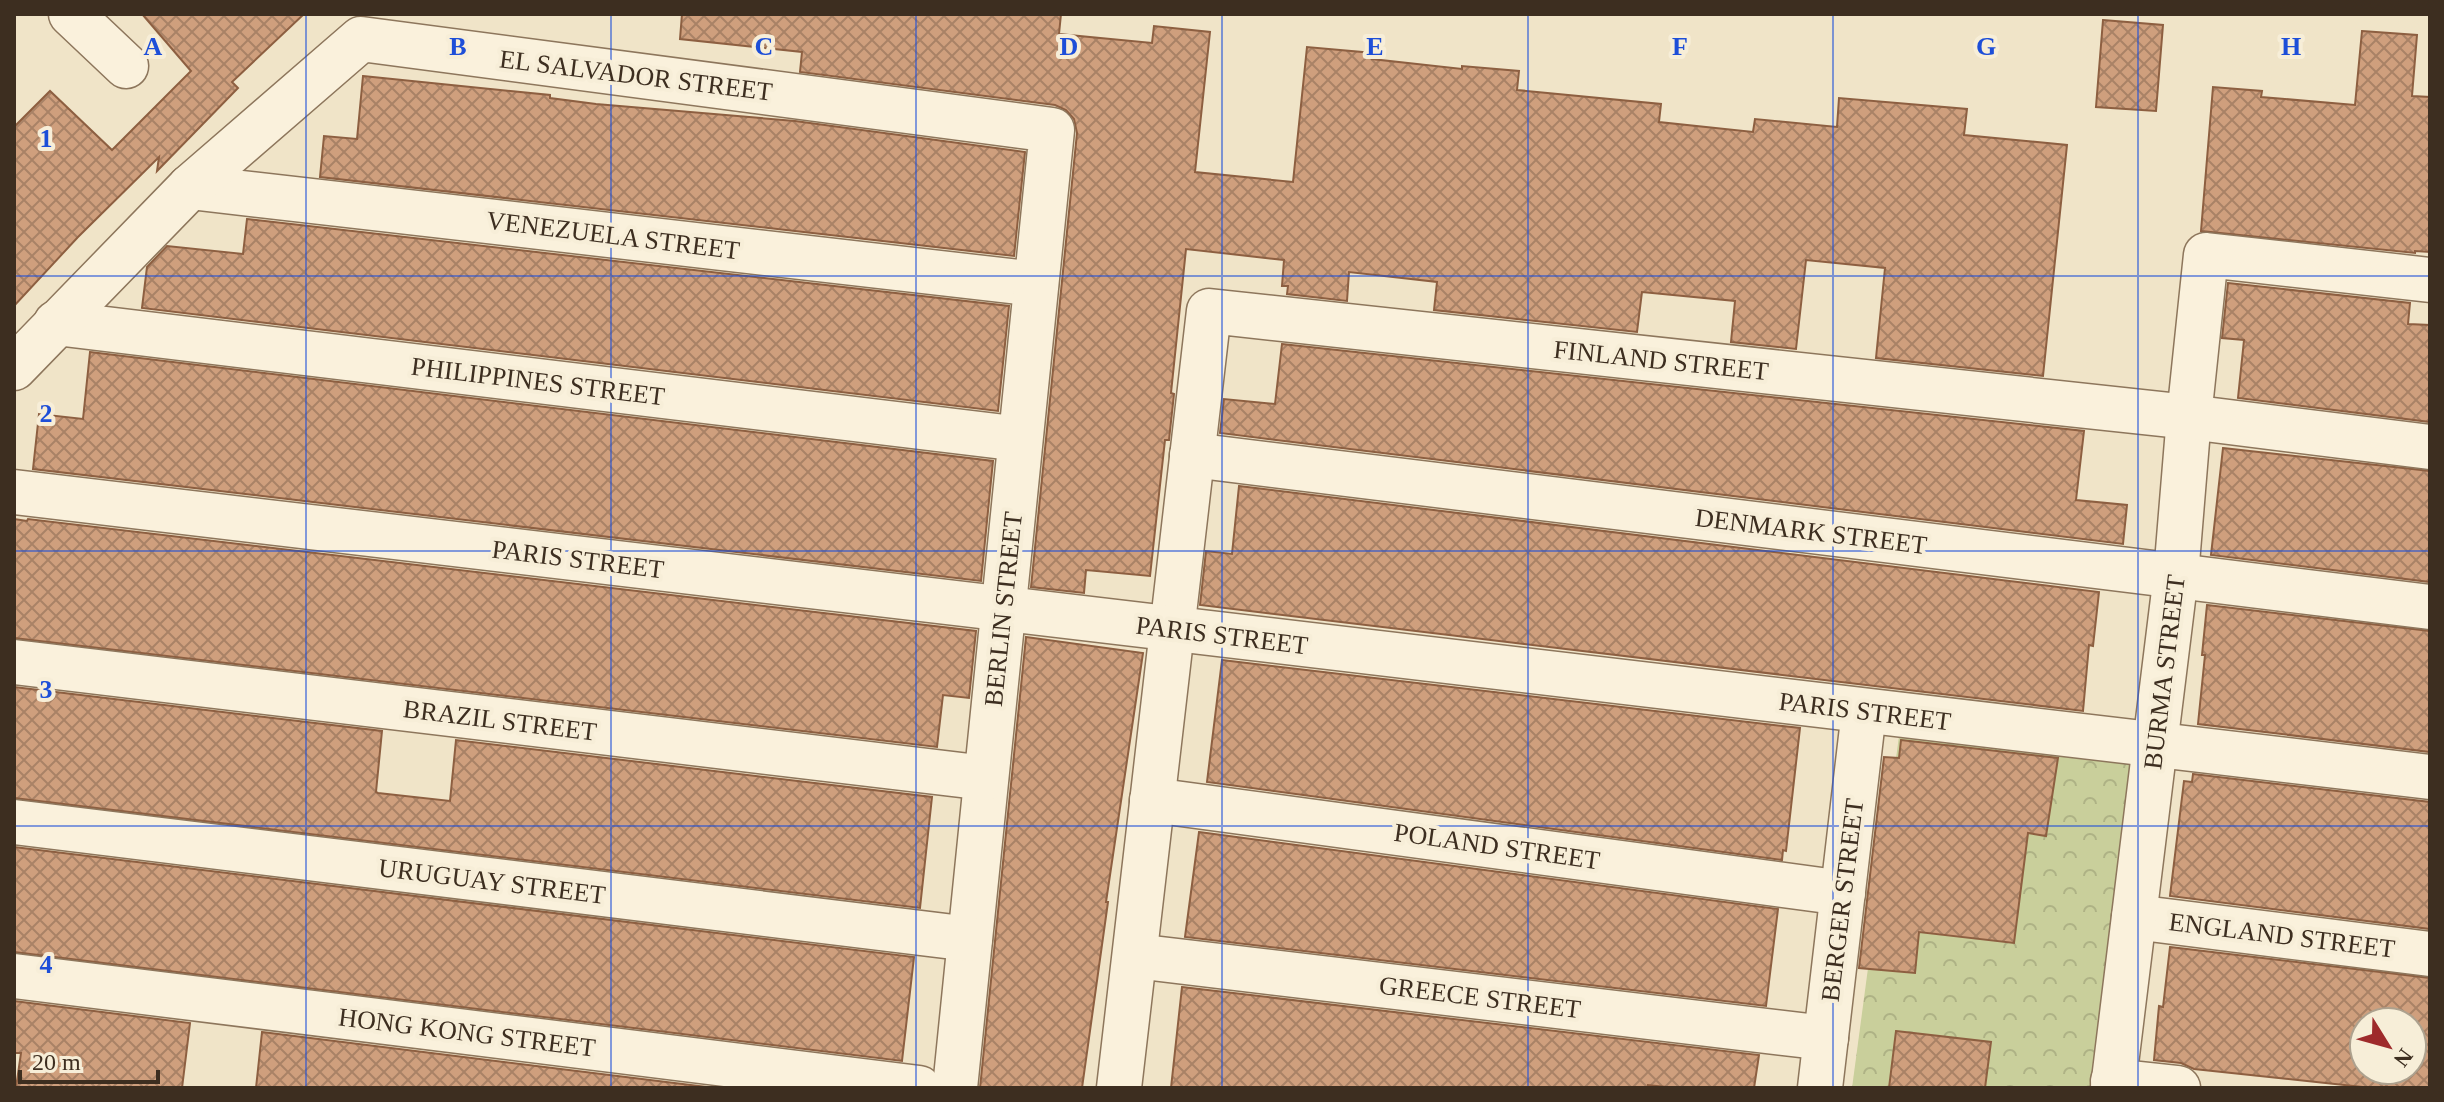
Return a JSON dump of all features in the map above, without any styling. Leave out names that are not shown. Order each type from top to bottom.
[{"type":"street","points":[[71,14],[126,66]]},
{"type":"street","name":"EL SALVADOR STREET","points":[[14,368],[190,187],[361,39],[1052,130]]},
{"type":"street","name":"BERLIN STREET","points":[[955,1088],[1052,130]]},
{"type":"street","name":"VENEZUELA STREET","points":[[190,187],[1036,284]]},
{"type":"street","name":"BURMA STREET","points":[[2113,1084],[2176,575],[2206,255],[2430,280]]},
{"type":"street","name":"FINLAND STREET","points":[[1119,1088],[1209,311],[2189,417],[2430,447]]},
{"type":"street","name":"PHILIPPINES STREET","points":[[56,323],[1020,439]]},
{"type":"street","name":"DENMARK STREET","points":[[1192,455],[2430,607]]},
{"type":"street","name":"PARIS STREET","points":[[14,492],[2430,777]]},
{"type":"street","name":"BRAZIL STREET","points":[[14,662],[986,778]]},
{"type":"street","name":"BERGER STREET","points":[[1820,1088],[1864,711]]},
{"type":"street","name":"POLAND STREET","points":[[1152,800],[1843,893]]},
{"type":"street","name":"URUGUAY STREET","points":[[14,822],[970,939]]},
{"type":"street","name":"ENGLAND STREET","points":[[2134,917],[2430,954]]},
{"type":"street","name":"GREECE STREET","points":[[1135,956],[1826,1038]]},
{"type":"street","name":"HONG KONG STREET","points":[[14,976],[919,1088]]},
{"type":"street","points":[[2113,1084],[2178,1088]]},
{"type":"green space","points":[[1899,736],[2147,753],[2105,1088],[1852,1088]]},
{"type":"building","points":[[142,14],[304,14],[232,82],[238,88],[157,171],[159,157],[14,306],[14,127],[50,91],[112,150],[191,71]]},
{"type":"building","points":[[682,14],[1061,14],[1059,34],[1152,43],[1154,26],[1210,32],[1195,172],[1293,182],[1307,47],[1373,53],[1372,59],[1462,69],[1462,66],[1519,71],[1517,90],[1661,104],[1659,122],[1753,132],[1755,119],[1837,127],[1839,98],[1967,109],[1964,135],[2067,145],[2043,376],[1876,358],[1885,268],[1806,260],[1796,349],[1731,342],[1735,301],[1642,292],[1637,332],[1434,310],[1437,282],[1349,272],[1347,301],[1287,294],[1288,286],[1282,286],[1284,260],[1186,249],[1169,440],[1165,440],[1150,576],[1086,570],[1084,593],[1031,587],[1077,133],[1074,119],[1066,110],[1055,105],[800,72],[802,52],[680,39]]},
{"type":"building","points":[[2103,20],[2163,25],[2156,111],[2096,107]]},
{"type":"building","points":[[2362,31],[2417,35],[2412,96],[2430,97],[2430,252],[2201,231],[2213,87],[2262,91],[2261,97],[2355,105]]},
{"type":"building","points":[[363,76],[550,95],[550,98],[596,104],[795,121],[1025,152],[1014,256],[320,177],[324,136],[357,139]]},
{"type":"building","points":[[247,219],[1009,306],[998,411],[142,308],[147,267],[167,246],[243,254]]},
{"type":"building","points":[[2228,283],[2410,303],[2408,324],[2430,325],[2430,422],[2238,398],[2244,340],[2222,338]]},
{"type":"building","points":[[1282,344],[2084,431],[2076,500],[2127,505],[2123,544],[1220,433],[1224,399],[1275,404]]},
{"type":"building","points":[[90,352],[993,461],[981,581],[33,469],[39,414],[83,419]]},
{"type":"building","points":[[2223,448],[2430,471],[2430,582],[2211,555]]},
{"type":"building","points":[[1239,486],[2099,592],[2093,646],[2089,645],[2083,711],[1200,605],[1206,551],[1232,554]]},
{"type":"building","points":[[14,519],[976,631],[969,698],[943,695],[937,747],[14,638]]},
{"type":"building","points":[[2207,605],[2430,631],[2430,752],[2198,724]]},
{"type":"building","points":[[1026,637],[1143,653],[1082,1088],[980,1088]]},
{"type":"building","points":[[1222,660],[1800,728],[1786,851],[1783,850],[1782,860],[1207,782]]},
{"type":"building","points":[[14,687],[382,731],[378,793],[450,801],[456,740],[932,797],[920,908],[14,798]]},
{"type":"building","points":[[1901,740],[2058,758],[2046,836],[2028,833],[2014,943],[1919,932],[1915,973],[1859,968],[1884,757],[1899,758]]},
{"type":"building","points":[[2193,774],[2430,802],[2430,929],[2170,896],[2184,781],[2192,782]]},
{"type":"building","points":[[1199,832],[1778,909],[1766,1006],[1185,937]]},
{"type":"building","points":[[14,847],[914,957],[902,1061],[14,952]]},
{"type":"building","points":[[2170,947],[2430,978],[2430,1088],[2353,1086],[2428,1086],[2428,1006],[2348,1006],[2348,1085],[2194,1069],[2181,1063],[2154,1060],[2159,1006],[2163,1007]]},
{"type":"building","points":[[1182,987],[1759,1055],[1754,1088],[1648,1085],[1648,1088],[1171,1088]]},
{"type":"building","points":[[14,1001],[190,1023],[182,1088],[16,1088],[21,1053],[14,1053]]},
{"type":"building","points":[[1896,1031],[1991,1042],[1985,1088],[1889,1088]]},
{"type":"building","points":[[262,1032],[715,1088],[256,1088]]}]
